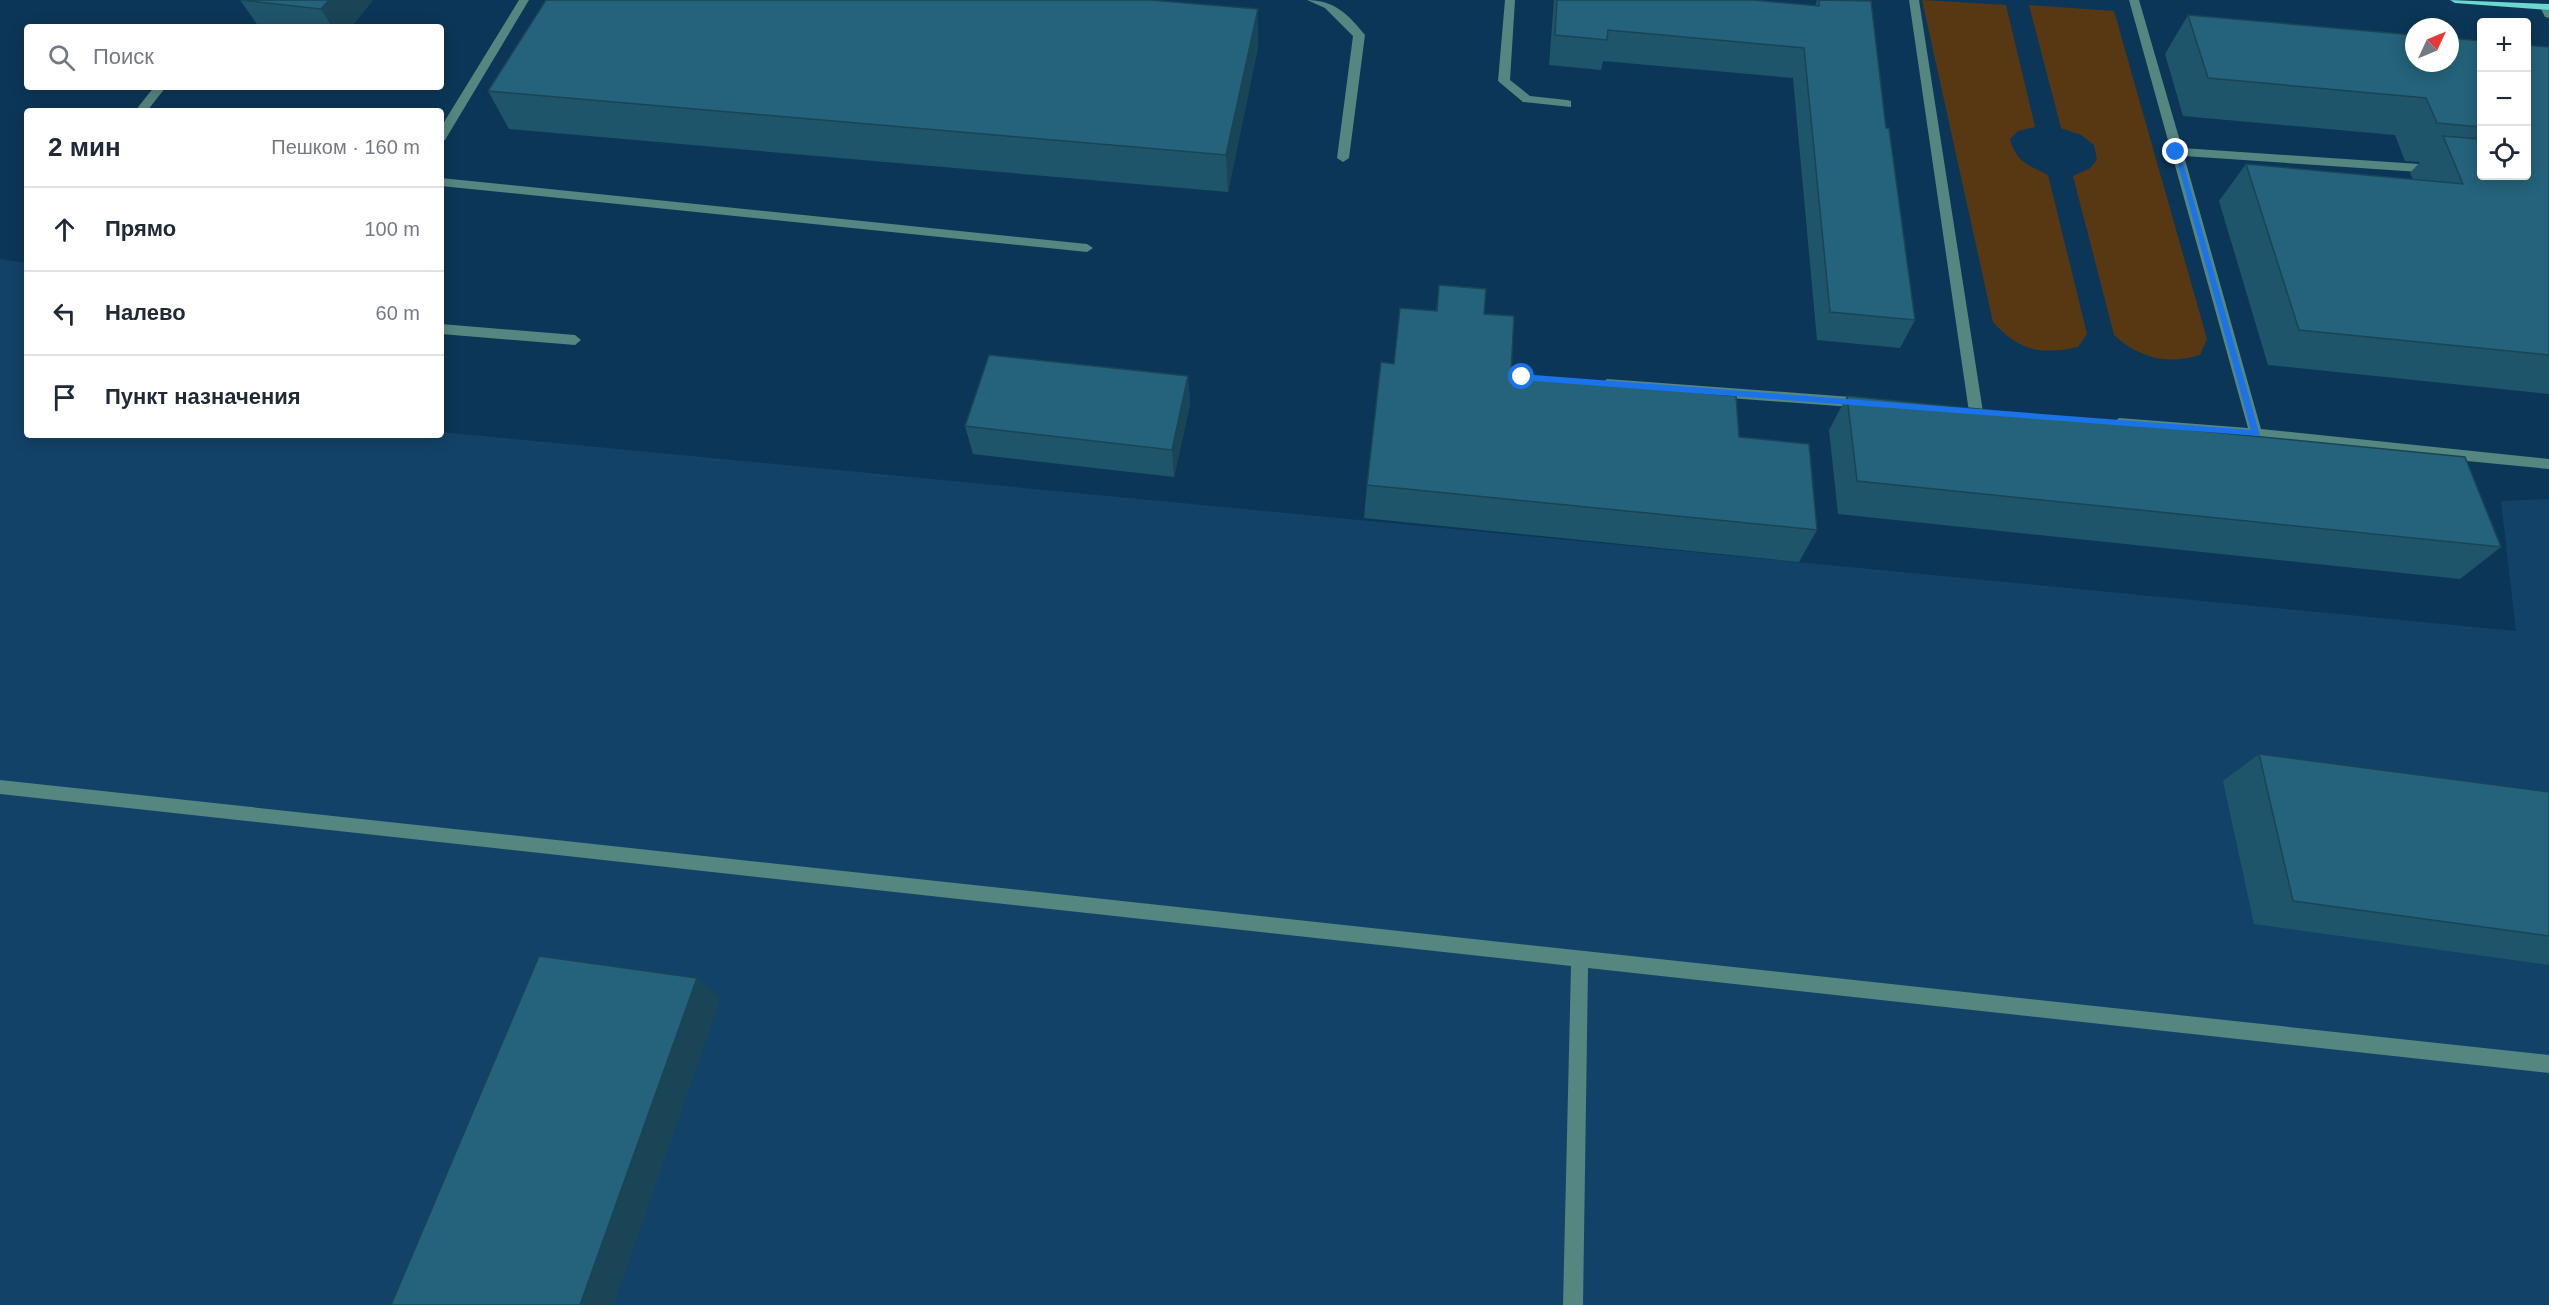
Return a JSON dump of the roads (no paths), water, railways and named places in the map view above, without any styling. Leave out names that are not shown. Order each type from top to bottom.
[{"type":"main road","points":[[2455,0],[2548,10]]},
{"type":"lane","points":[[444,132],[524,0]]},
{"type":"lane","points":[[1312,0],[1329,6],[1359,35],[1343,158]]},
{"type":"lane","points":[[1510,0],[1504,81],[1527,99],[1567,104]]},
{"type":"lane","points":[[1914,0],[1976,412]]},
{"type":"lane","points":[[2134,0],[2256,434]]},
{"type":"lane","points":[[143,108],[158,90]]},
{"type":"lane","points":[[2176,152],[2446,170]]},
{"type":"lane","points":[[444,182],[1087,248]]},
{"type":"lane","points":[[444,329],[575,340]]},
{"type":"lane","points":[[1592,382],[1883,405]]},
{"type":"lane","points":[[2105,422],[2256,434],[2549,464]]},
{"type":"lane","points":[[0,788],[2549,1064]]},
{"type":"lane","points":[[1573,1305],[1580,958]]}]
